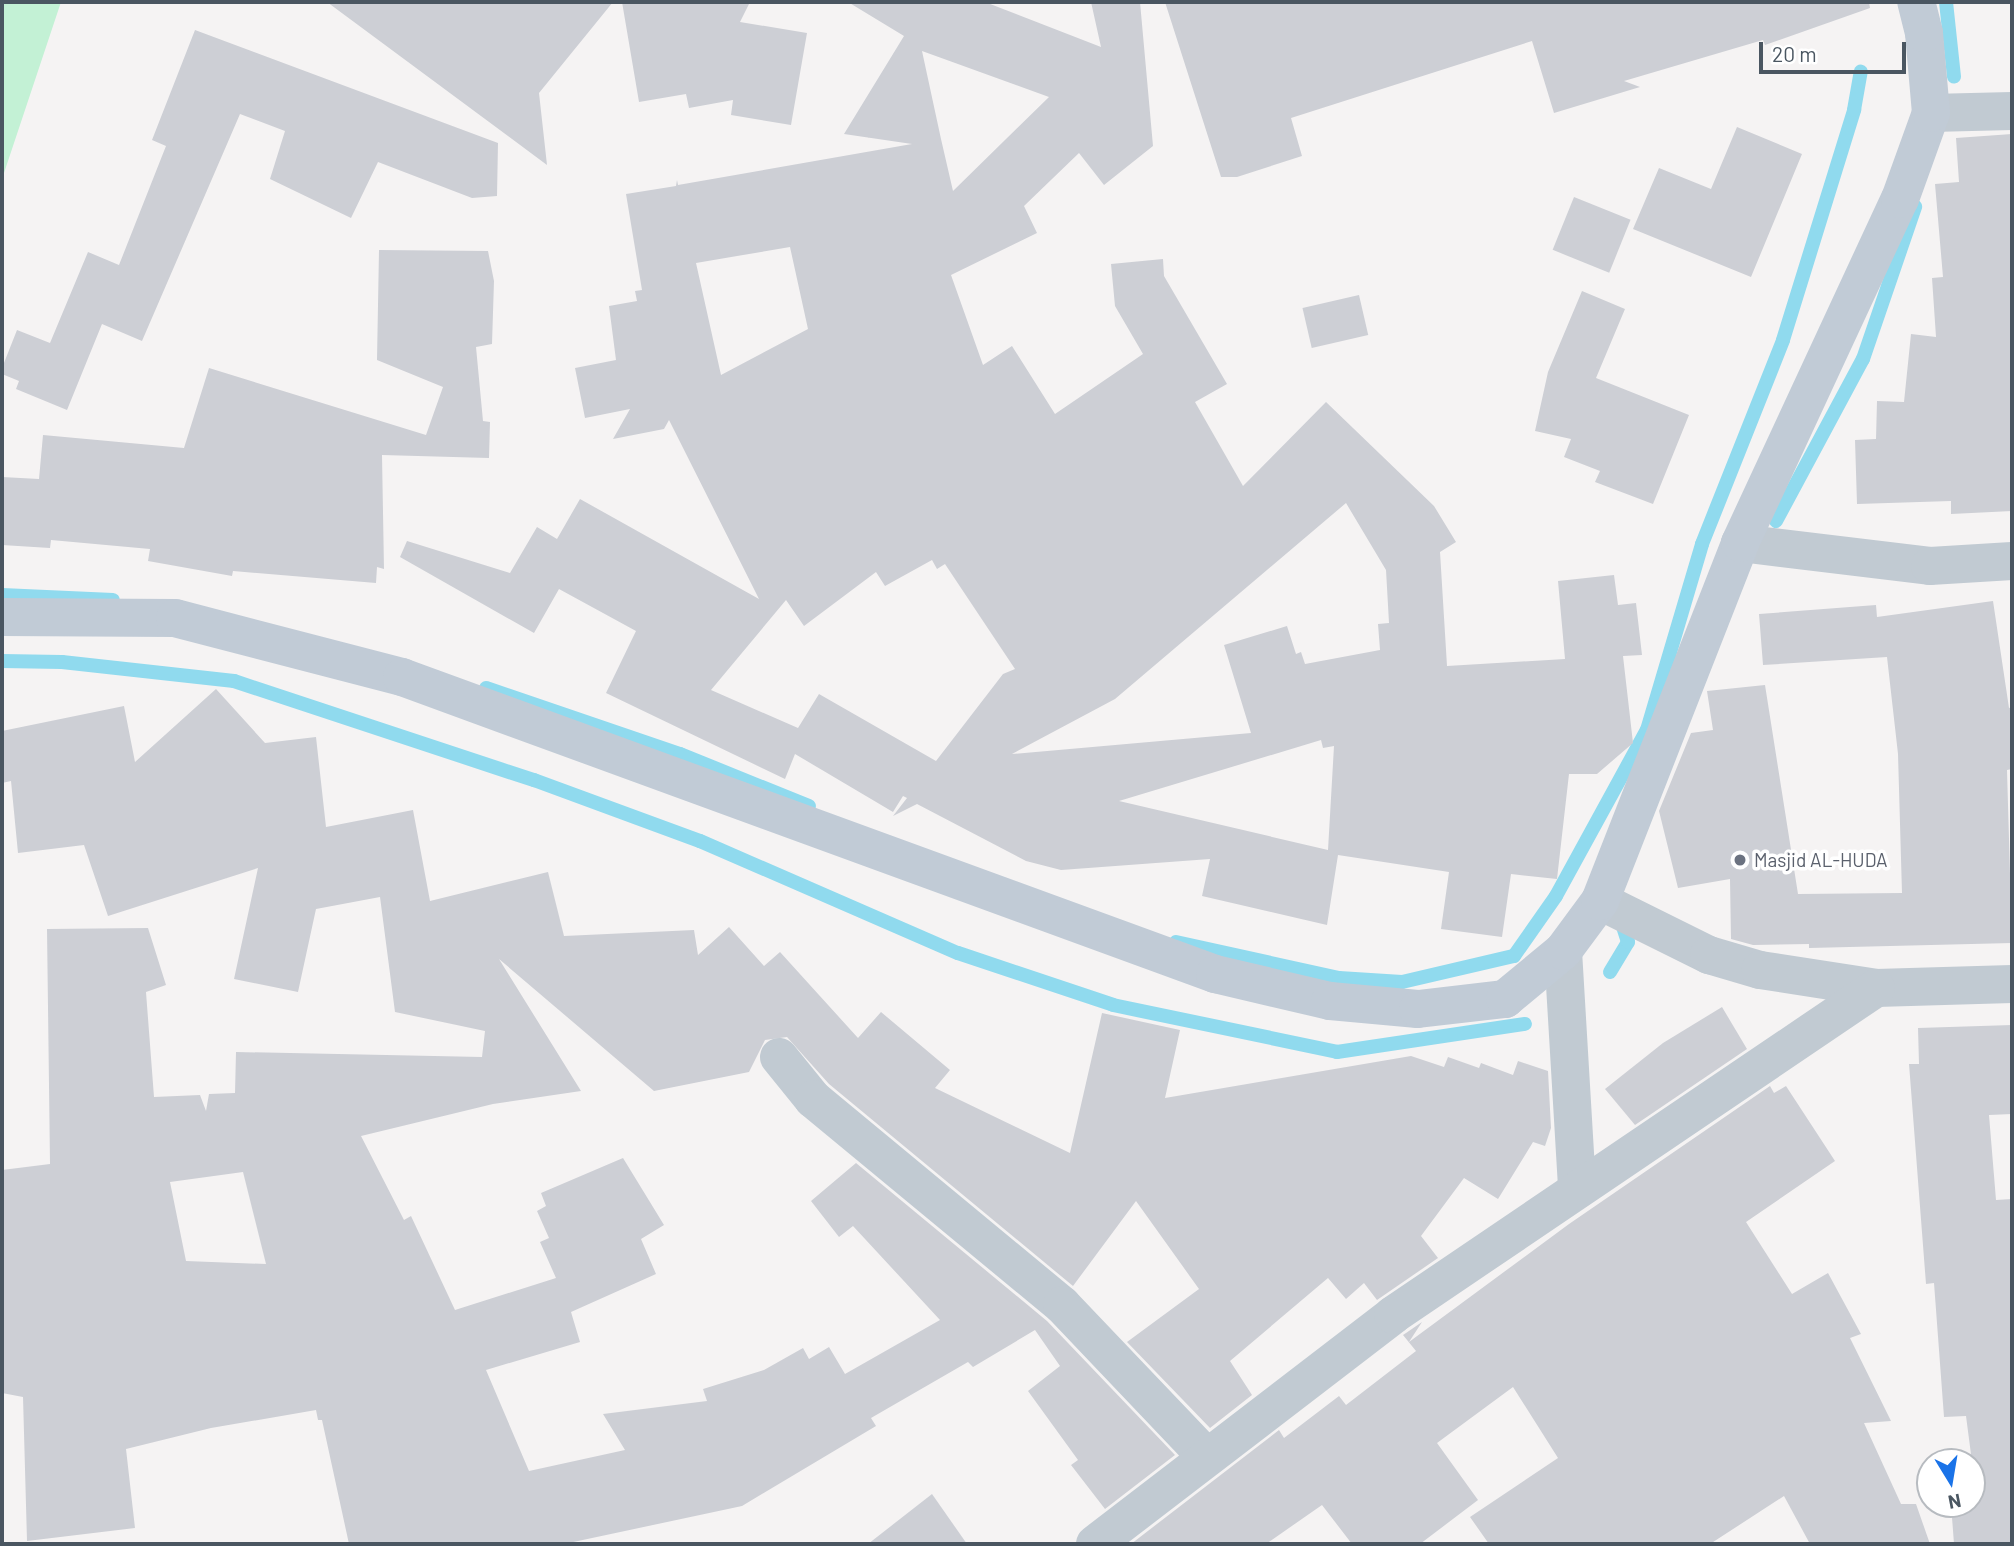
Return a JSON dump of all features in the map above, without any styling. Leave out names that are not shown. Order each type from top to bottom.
[{"type":"street","points":[[2,617],[175,618],[402,677],[1215,974],[1330,1000],[1418,1009],[1460,1007],[1505,999],[1563,951],[1600,901],[1741,543],[1900,199],[1931,113],[1924,33],[1916,2]]},
{"type":"street","points":[[1931,113],[2012,111]]},
{"type":"street","points":[[1741,543],[1930,566],[2012,561]]},
{"type":"street","points":[[1600,901],[1709,955],[1760,970],[1875,988],[2012,984]]},
{"type":"street","points":[[1563,951],[1577,1190]]},
{"type":"street","points":[[1095,1544],[1393,1315],[1875,988]]},
{"type":"street","points":[[779,1057],[813,1099],[1062,1305],[1207,1457]]},
{"type":"green space","points":[[2,2],[61,2],[2,179]]},
{"type":"building","points":[[327,2],[613,2],[539,93],[547,165]]},
{"type":"building","points":[[622,2],[750,2],[740,22],[807,33],[791,125],[731,115],[733,100],[689,108],[686,94],[639,102]]},
{"type":"building","points":[[848,2],[985,2],[1101,47],[1091,2],[1140,2],[1153,146],[1104,185],[1079,153],[1024,206],[1037,233],[951,275],[983,365],[1012,346],[1055,414],[1143,354],[1115,306],[1111,264],[1163,259],[1164,276],[1227,384],[1195,402],[1243,486],[1326,402],[1434,506],[1456,542],[1440,552],[1447,666],[1565,659],[1558,581],[1614,575],[1618,605],[1636,603],[1642,655],[1623,656],[1633,743],[1597,774],[1569,774],[1557,879],[1511,874],[1502,937],[1441,929],[1449,872],[1338,855],[1327,925],[1202,896],[1210,859],[1061,870],[1026,861],[917,804],[893,816],[907,798],[903,796],[893,812],[795,754],[785,779],[606,693],[636,631],[559,589],[534,633],[400,557],[407,541],[510,573],[537,527],[557,539],[580,499],[759,599],[669,420],[664,429],[613,439],[630,409],[585,418],[575,368],[616,360],[609,306],[637,301],[635,291],[642,290],[626,194],[676,186],[677,180],[678,185],[912,144],[844,134],[904,36]],"holes":[[[922,51],[1049,97],[953,191]],[[790,247],[808,329],[721,375],[696,263]],[[1346,503],[1386,570],[1389,623],[1378,624],[1380,650],[1305,664],[1301,652],[1296,654],[1287,626],[1224,645],[1251,733],[1012,754],[1115,699]],[[932,560],[937,569],[945,564],[1015,669],[1003,674],[936,761],[819,694],[798,728],[711,690],[786,600],[804,626],[876,572],[885,586]],[[1321,740],[1323,748],[1334,746],[1328,850],[1119,801]]]},
{"type":"building","points":[[1165,2],[1869,2],[1870,8],[1765,45],[1763,40],[1624,81],[1640,87],[1554,113],[1532,41],[1291,118],[1302,156],[1237,177],[1221,177]]},
{"type":"building","points":[[195,30],[498,143],[497,196],[472,198],[378,162],[351,218],[270,179],[285,131],[240,114],[142,341],[102,324],[67,410],[16,389],[19,381],[2,374],[2,368],[17,330],[50,343],[88,252],[119,265],[166,146],[152,140]]},
{"type":"building","points":[[1737,127],[1802,154],[1751,277],[1633,229],[1659,168],[1711,189]]},
{"type":"building","points":[[2012,134],[2012,511],[1951,514],[1951,501],[1857,504],[1855,440],[1876,439],[1877,401],[1904,402],[1911,334],[1936,337],[1932,278],[1943,277],[1935,184],[1959,182],[1956,138]]},
{"type":"building","points":[[1574,197],[1631,220],[1609,273],[1553,250]]},
{"type":"building","points":[[379,250],[488,251],[494,281],[492,344],[476,347],[483,421],[490,422],[489,458],[382,455],[384,569],[377,567],[376,583],[233,571],[232,576],[148,561],[150,549],[51,540],[50,548],[2,545],[2,477],[39,479],[43,435],[184,448],[209,368],[426,435],[443,387],[377,360]]},
{"type":"building","points":[[1582,291],[1625,309],[1596,378],[1689,415],[1653,504],[1595,482],[1600,471],[1564,457],[1571,439],[1535,431],[1548,372]]},
{"type":"building","points":[[1359,295],[1368,335],[1312,348],[1302,308]]},
{"type":"building","points":[[1993,601],[2009,708],[2012,707],[2012,769],[2007,770],[2012,943],[1809,948],[1809,944],[1753,945],[1731,939],[1730,879],[1678,888],[1659,811],[1691,733],[1713,730],[1707,691],[1765,685],[1798,894],[1902,893],[1898,754],[1887,657],[1763,665],[1759,614],[1876,605],[1877,617]]},
{"type":"building","points":[[216,689],[265,743],[316,737],[326,827],[413,810],[430,901],[548,872],[564,936],[694,930],[698,955],[729,927],[764,966],[780,952],[858,1038],[881,1012],[950,1070],[935,1088],[1070,1153],[1102,1013],[1180,1030],[1165,1098],[1411,1056],[1444,1067],[1448,1057],[1479,1068],[1481,1063],[1513,1075],[1518,1061],[1548,1071],[1551,1128],[1545,1146],[1533,1142],[1498,1199],[1464,1178],[1421,1236],[1438,1258],[1377,1300],[1364,1283],[1346,1299],[1328,1278],[1230,1361],[1252,1395],[1210,1428],[1127,1342],[1199,1289],[1136,1201],[1073,1286],[829,1084],[787,1037],[765,1040],[749,1072],[654,1091],[499,959],[581,1091],[493,1104],[361,1136],[404,1220],[411,1216],[455,1310],[556,1278],[540,1242],[549,1238],[537,1211],[546,1206],[541,1193],[623,1158],[664,1225],[641,1239],[656,1274],[571,1312],[580,1342],[486,1370],[529,1471],[625,1450],[603,1414],[707,1401],[703,1389],[764,1370],[803,1348],[809,1359],[829,1347],[845,1374],[940,1320],[853,1226],[839,1237],[811,1201],[856,1163],[1047,1321],[1175,1455],[1105,1509],[1071,1465],[1078,1460],[1028,1391],[1060,1366],[1035,1330],[973,1367],[968,1362],[871,1418],[876,1426],[742,1506],[564,1544],[349,1544],[322,1420],[318,1420],[316,1410],[211,1428],[126,1449],[135,1528],[27,1541],[23,1397],[2,1393],[2,1170],[50,1164],[47,929],[148,928],[166,985],[146,992],[154,1097],[200,1095],[206,1111],[209,1094],[235,1093],[236,1052],[482,1057],[485,1031],[395,1012],[380,897],[316,909],[298,992],[234,979],[258,868],[108,916],[84,845],[18,853],[11,781],[2,783],[2,731],[124,706],[135,762]],"holes":[[[243,1172],[266,1264],[186,1261],[170,1182]]]},
{"type":"building","points":[[1722,1007],[1747,1049],[1635,1125],[1605,1089],[1663,1043]]},
{"type":"building","points":[[2012,1025],[2012,1114],[1989,1115],[1996,1200],[2012,1199],[2012,1544],[1954,1544],[1952,1518],[1986,1518],[1986,1448],[1970,1448],[1966,1416],[1944,1417],[1934,1283],[1926,1284],[1909,1064],[1919,1064],[1918,1028]]},
{"type":"building","points":[[1770,1086],[1774,1093],[1786,1086],[1835,1161],[1746,1222],[1792,1294],[1828,1273],[1861,1334],[1850,1338],[1891,1421],[1864,1423],[1901,1504],[1916,1504],[1916,1518],[1921,1518],[1930,1544],[1810,1544],[1784,1496],[1710,1544],[1489,1544],[1470,1517],[1558,1458],[1513,1387],[1437,1443],[1478,1500],[1420,1544],[1352,1544],[1322,1505],[1266,1544],[1131,1544],[1279,1430],[1284,1438],[1339,1396],[1346,1405],[1416,1351],[1403,1335],[1422,1322],[1409,1342],[1569,1224]]},
{"type":"building","points":[[932,1494],[967,1544],[868,1544]]},
{"type":"waterway","points":[[1946,2],[1954,77]]},
{"type":"waterway","points":[[1176,942],[1339,978],[1402,982],[1514,956],[1556,896],[1647,730],[1702,544],[1783,340],[1854,110],[1861,72]]},
{"type":"waterway","points":[[1776,521],[1863,359],[1915,207]]},
{"type":"waterway","points":[[2,595],[113,600]]},
{"type":"waterway","points":[[2,661],[62,662],[234,681],[534,780],[700,841],[958,953],[1113,1005],[1337,1052],[1525,1024]]},
{"type":"waterway","points":[[486,688],[680,754],[809,806]]},
{"type":"waterway","points":[[1610,972],[1628,942],[1620,917]]},
{"type":"place","name":"Masjid AL-HUDA","points":[[1740,860]]}]
